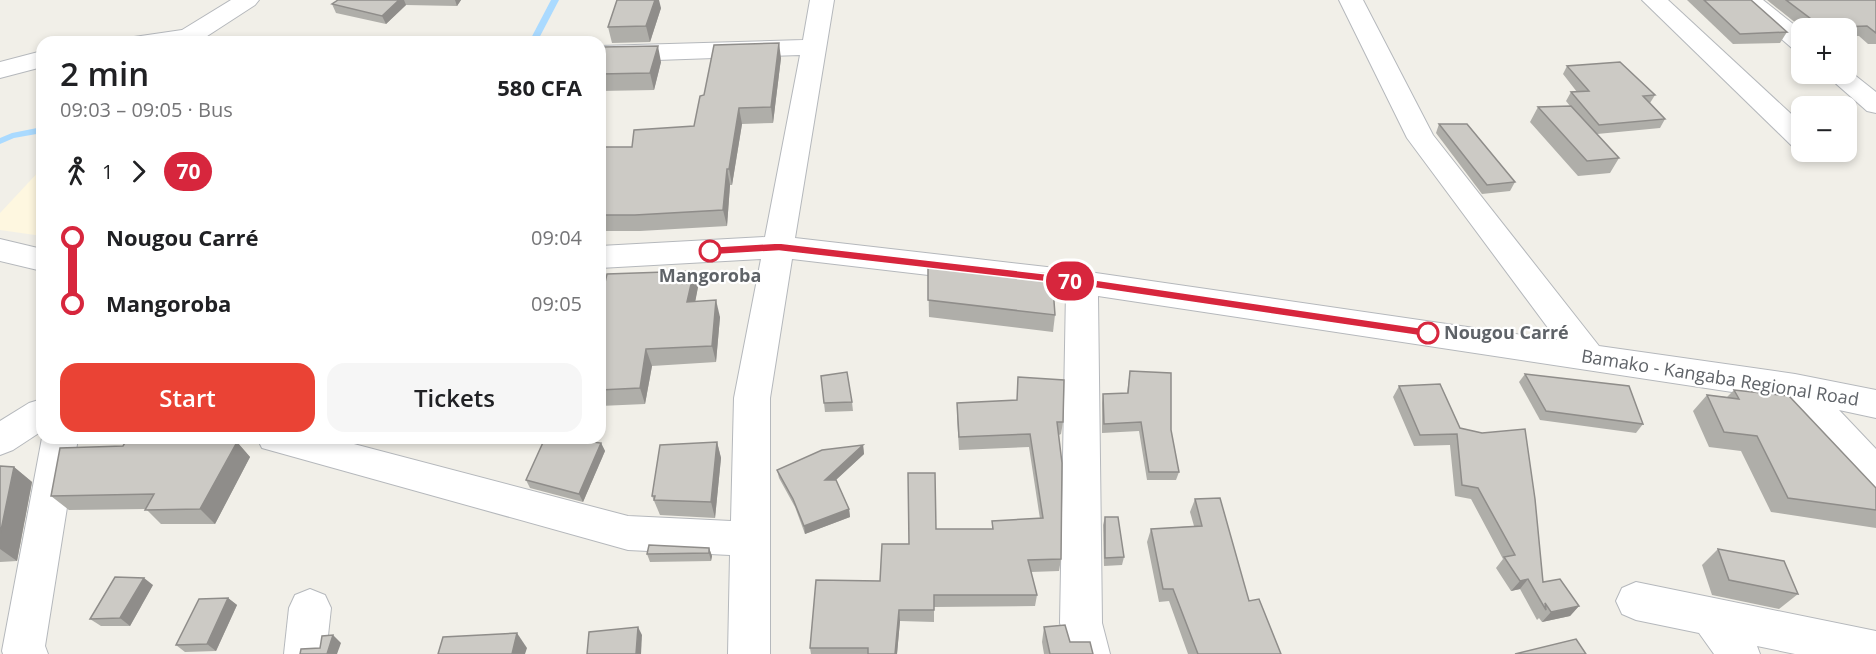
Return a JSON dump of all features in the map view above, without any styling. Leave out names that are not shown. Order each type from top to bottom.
[{"type":"street","points":[[190,36],[247,0]]},
{"type":"street","points":[[1351,0],[1421,138],[1589,357]]},
{"type":"street","points":[[1654,0],[1791,130]]},
{"type":"street","points":[[1749,0],[1791,35]]},
{"type":"street","points":[[748,654],[752,398],[813,47],[826,3]]},
{"type":"street","points":[[606,57],[813,47]]},
{"type":"street","points":[[0,70],[36,61]]},
{"type":"street","points":[[1850,84],[1876,105]]},
{"type":"street","name":"Bamako - Kangaba Regional Road","points":[[606,257],[779,247],[1082,282],[1795,388],[1876,404]]},
{"type":"street","points":[[0,250],[36,259]]},
{"type":"street","points":[[1082,282],[1081,623],[1089,654]]},
{"type":"street","points":[[1795,388],[1876,473]]},
{"type":"street","points":[[0,440],[36,416]]},
{"type":"street","points":[[27,654],[23,651],[59,444]]},
{"type":"street","points":[[297,444],[628,533],[750,539]]},
{"type":"street","points":[[1636,601],[1876,651]]},
{"type":"street","points":[[305,654],[310,608]]},
{"type":"street","points":[[1712,617],[1739,654]]},
{"type":"shaded area","points":[[36,174],[36,235],[0,230],[0,213]]},
{"type":"building","points":[[338,0],[399,0],[382,16],[332,4]]},
{"type":"building","points":[[617,0],[655,0],[646,26],[608,27]]},
{"type":"building","points":[[1704,0],[1751,0],[1787,32],[1740,34]]},
{"type":"building","points":[[1786,0],[1876,0],[1876,33],[1867,26],[1857,26],[1857,18],[1810,18]]},
{"type":"building","points":[[779,43],[771,107],[739,108],[729,169],[727,169],[723,210],[606,215],[606,147],[632,147],[634,130],[694,126],[700,96],[704,95],[714,45]]},
{"type":"building","points":[[658,46],[650,73],[606,74],[606,47]]},
{"type":"building","points":[[1620,62],[1655,95],[1643,96],[1665,119],[1599,125],[1571,92],[1589,91],[1567,66]]},
{"type":"building","points":[[1571,106],[1619,158],[1587,161],[1538,107]]},
{"type":"building","points":[[1439,124],[1467,124],[1515,182],[1487,185]]},
{"type":"building","points":[[928,267],[1052,274],[1055,315],[928,300]]},
{"type":"building","points":[[694,271],[687,302],[716,300],[712,346],[646,349],[640,388],[606,390],[607,274]]},
{"type":"building","points":[[1130,371],[1171,373],[1171,430],[1179,472],[1149,472],[1141,422],[1104,424],[1103,394],[1128,393]]},
{"type":"building","points":[[847,372],[852,402],[824,403],[821,376]]},
{"type":"building","points":[[1525,374],[1629,386],[1643,424],[1546,411]]},
{"type":"building","points":[[1018,377],[1064,380],[1063,422],[1057,422],[1062,463],[1061,559],[1028,560],[1037,595],[934,595],[934,610],[899,610],[895,654],[868,654],[868,648],[810,648],[816,580],[880,581],[882,544],[909,544],[908,473],[935,473],[936,529],[993,529],[992,521],[1043,518],[1030,434],[959,437],[957,403],[1017,400]]},
{"type":"building","points":[[1440,384],[1460,428],[1482,433],[1525,429],[1543,582],[1560,579],[1579,606],[1551,612],[1545,603],[1546,610],[1528,579],[1520,581],[1504,557],[1515,555],[1478,488],[1462,485],[1457,434],[1420,435],[1399,386]]},
{"type":"building","points":[[1734,390],[1789,396],[1876,488],[1876,510],[1788,498],[1757,436],[1724,432],[1707,395],[1739,399]]},
{"type":"building","points":[[717,442],[711,502],[654,500],[655,496],[652,496],[660,445]]},
{"type":"building","points":[[124,444],[236,444],[200,509],[145,510],[154,494],[51,496],[60,448],[123,446]]},
{"type":"building","points":[[542,444],[601,444],[579,494],[526,480]]},
{"type":"building","points":[[863,445],[825,480],[836,480],[849,509],[804,526],[793,499],[777,470],[822,450]]},
{"type":"building","points":[[0,466],[14,467],[0,535]]},
{"type":"building","points":[[1220,498],[1249,601],[1259,599],[1281,654],[1198,654],[1173,589],[1163,589],[1151,529],[1202,526],[1195,499]]},
{"type":"building","points":[[1105,517],[1118,517],[1124,557],[1105,558]]},
{"type":"building","points":[[649,545],[709,548],[709,553],[647,554]]},
{"type":"building","points":[[1718,549],[1784,561],[1798,594],[1729,580]]},
{"type":"building","points":[[115,577],[144,578],[120,618],[90,619]]},
{"type":"building","points":[[228,598],[207,644],[176,645],[199,599]]},
{"type":"building","points":[[1065,625],[1070,642],[1090,642],[1093,654],[1050,654],[1044,627]]},
{"type":"building","points":[[638,627],[636,654],[587,654],[589,632]]},
{"type":"building","points":[[517,633],[512,654],[438,654],[443,637]]},
{"type":"building","points":[[333,635],[327,654],[300,654],[301,649],[320,648],[322,636]]},
{"type":"building","points":[[1576,639],[1586,654],[1515,654]]},
{"type":"waterway","points":[[536,36],[555,0]]},
{"type":"waterway","points":[[0,141],[36,131]]},
{"type":"bus line","name":"70","points":[[710,251],[779,247],[1082,282],[1428,333]]},
{"type":"place","name":"Mangoroba","points":[[710,251]]},
{"type":"place","name":"Nougou Carré","points":[[1428,333]]}]
